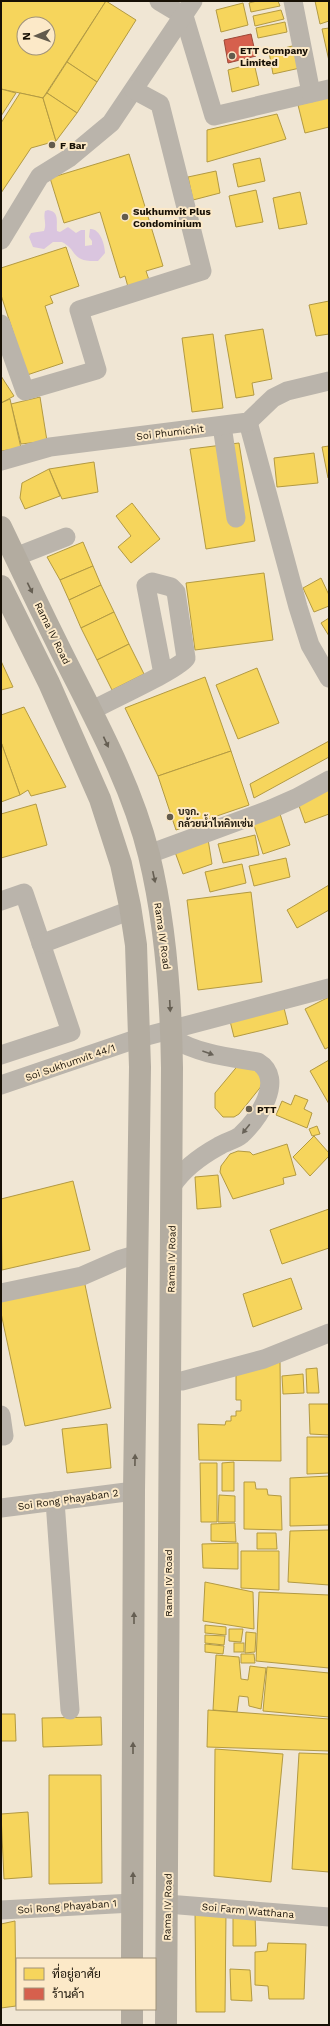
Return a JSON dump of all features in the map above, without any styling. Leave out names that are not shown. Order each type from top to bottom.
[{"type":"main road","name":"Rama IV Road","points":[[1,527],[92,711],[125,784],[149,854],[164,934],[169,975],[172,1033],[172,1186],[166,2025]]},
{"type":"main road","points":[[1,586],[49,684],[100,799],[121,864],[131,910],[136,945],[139,1038],[138,1254],[134,1491],[132,1958]]},
{"type":"main road","points":[[133,1903],[167,1904]]},
{"type":"main road","points":[[132,2010],[132,2025]]},
{"type":"street","points":[[159,1],[189,9]]},
{"type":"street","points":[[189,9],[214,116],[320,91],[293,1]]},
{"type":"street","points":[[1,240],[40,176],[69,158],[111,123],[189,9]]},
{"type":"street","points":[[1,324],[24,391],[97,370],[80,310],[202,271],[160,104],[134,90]]},
{"type":"street","points":[[329,380],[287,392],[273,398],[248,422],[300,614],[310,645],[329,678]]},
{"type":"street","name":"Soi Phumichit","points":[[1,461],[50,447],[248,422]]},
{"type":"street","points":[[222,426],[236,518]]},
{"type":"street","points":[[15,557],[66,537]]},
{"type":"street","points":[[92,711],[162,674]]},
{"type":"street","points":[[149,854],[284,804],[329,780]]},
{"type":"street","points":[[1,900],[24,893],[71,1032],[1,1055]]},
{"type":"street","points":[[41,944],[131,910]]},
{"type":"street","name":"Soi Sukhumvit 44/1","points":[[1,1085],[139,1038],[172,1033],[329,988]]},
{"type":"street","points":[[172,1033],[181,1044],[215,1055],[258,1062],[264,1066],[268,1072],[270,1082],[269,1096],[240,1135],[208,1152],[181,1173],[172,1186]]},
{"type":"street","points":[[1,1293],[82,1276],[121,1259],[138,1254]]},
{"type":"street","points":[[170,1381],[182,1381],[264,1359],[329,1334]]},
{"type":"street","points":[[1,1415],[4,1436]]},
{"type":"street","name":"Soi Rong Phayaban 2","points":[[1,1508],[134,1491]]},
{"type":"street","points":[[55,1501],[70,1710]]},
{"type":"street","name":"Soi Rong Phayaban 1","points":[[1,1910],[133,1903]]},
{"type":"street","name":"Soi Farm Watthana","points":[[167,1904],[329,1916]]},
{"type":"shaded area","points":[[45,211],[52,211],[56,215],[57,231],[60,232],[68,227],[76,233],[81,230],[85,230],[85,246],[92,245],[92,241],[89,237],[90,229],[97,231],[103,242],[105,253],[98,261],[89,261],[79,258],[67,245],[62,242],[53,242],[44,249],[33,247],[29,237],[31,233],[44,231],[44,216]]},
{"type":"building: ที่อยู่อาศัย","points":[[1,1],[106,1],[43,98],[1,89]]},
{"type":"building: ที่อยู่อาศัย","points":[[106,1],[136,20],[97,82],[67,62]]},
{"type":"building: ที่อยู่อาศัย","points":[[257,1],[278,1],[280,6],[251,12],[249,3]]},
{"type":"building: ที่อยู่อาศัย","points":[[315,1],[329,1],[329,21],[320,24]]},
{"type":"building: ที่อยู่อาศัย","points":[[243,3],[248,25],[221,32],[216,10]]},
{"type":"building: ที่อยู่อาศัย","points":[[281,10],[284,19],[255,26],[253,16]]},
{"type":"building: ที่อยู่อาศัย","points":[[285,22],[287,32],[258,38],[256,28]]},
{"type":"building: ที่อยู่อาศัย","points":[[329,28],[329,61],[322,29]]},
{"type":"building: ที่อยู่อาศัย","points":[[296,45],[300,68],[273,74],[269,52]]},
{"type":"building: ที่อยู่อาศัย","points":[[67,62],[97,82],[77,113],[47,93]]},
{"type":"building: ที่อยู่อาศัย","points":[[254,63],[259,85],[232,92],[228,70]]},
{"type":"building: ที่อยู่อาศัย","points":[[1,89],[16,93],[1,116]]},
{"type":"building: ที่อยู่อาศัย","points":[[20,93],[43,98],[56,141],[31,148],[1,193],[1,123]]},
{"type":"building: ที่อยู่อาศัย","points":[[47,93],[77,113],[56,141],[43,98]]},
{"type":"building: ที่อยู่อาศัย","points":[[329,97],[329,127],[305,133],[298,105]]},
{"type":"building: ที่อยู่อาศัย","points":[[277,114],[286,139],[207,162],[207,130]]},
{"type":"building: ที่อยู่อาศัย","name":"Sukhumvit Plus Condominium","points":[[129,154],[163,266],[146,271],[149,280],[128,287],[125,276],[120,278],[100,212],[64,223],[50,178]]},
{"type":"building: ที่อยู่อาศัย","points":[[260,158],[265,181],[238,187],[233,164]]},
{"type":"building: ที่อยู่อาศัย","points":[[216,171],[220,193],[193,200],[188,177]]},
{"type":"building: ที่อยู่อาศัย","points":[[256,190],[263,222],[236,227],[229,196]]},
{"type":"building: ที่อยู่อาศัย","points":[[300,192],[307,224],[279,229],[273,198]]},
{"type":"building: ที่อยู่อาศัย","points":[[66,247],[79,286],[50,296],[53,303],[45,306],[63,363],[27,375],[1,295],[1,268]]},
{"type":"building: ที่อยู่อาศัย","points":[[329,301],[329,334],[316,336],[309,305]]},
{"type":"building: ที่อยู่อาศัย","points":[[263,329],[272,379],[252,383],[254,395],[236,398],[225,335]]},
{"type":"building: ที่อยู่อาศัย","points":[[213,334],[223,408],[192,412],[182,338]]},
{"type":"building: ที่อยู่อาศัย","points":[[1,376],[14,396],[1,403]]},
{"type":"building: ที่อยู่อาศัย","points":[[40,397],[47,441],[21,444],[11,404]]},
{"type":"building: ที่อยู่อาศัย","points":[[10,399],[21,448],[1,451],[1,403]]},
{"type":"building: ที่อยู่อาศัย","points":[[239,443],[255,541],[206,549],[190,449]]},
{"type":"building: ที่อยู่อาศัย","points":[[329,446],[329,478],[328,478],[322,447]]},
{"type":"building: ที่อยู่อาศัย","points":[[314,453],[318,483],[277,487],[274,458]]},
{"type":"building: ที่อยู่อาศัย","points":[[94,462],[98,492],[62,499],[49,469]]},
{"type":"building: ที่อยู่อาศัย","points":[[49,469],[60,496],[25,509],[20,498],[22,483]]},
{"type":"building: ที่อยู่อาศัย","points":[[132,503],[160,539],[131,563],[118,547],[131,536],[116,516]]},
{"type":"building: ที่อยู่อาศัย","points":[[83,542],[93,566],[60,580],[47,557]]},
{"type":"building: ที่อยู่อาศัย","points":[[93,566],[101,585],[69,600],[60,580]]},
{"type":"building: ที่อยู่อาศัย","points":[[264,573],[273,640],[195,650],[186,583]]},
{"type":"building: ที่อยู่อาศัย","points":[[321,578],[329,595],[329,606],[314,612],[303,588]]},
{"type":"building: ที่อยู่อาศัย","points":[[101,585],[114,612],[81,628],[69,600]]},
{"type":"building: ที่อยู่อาศัย","points":[[114,612],[129,644],[97,660],[81,628]]},
{"type":"building: ที่อยู่อาศัย","points":[[329,618],[329,636],[321,623]]},
{"type":"building: ที่อยู่อาศัย","points":[[129,644],[144,674],[112,690],[97,660]]},
{"type":"building: ที่อยู่อาศัย","points":[[1,661],[13,687],[1,690]]},
{"type":"building: ที่อยู่อาศัย","points":[[257,668],[279,723],[238,739],[216,685]]},
{"type":"building: ที่อยู่อาศัย","points":[[205,677],[231,751],[158,776],[125,708]]},
{"type":"building: ที่อยู่อาศัย","points":[[24,707],[66,787],[31,796],[28,790],[20,795],[1,742],[1,715]]},
{"type":"building: ที่อยู่อาศัย","points":[[329,741],[329,757],[254,798],[250,784]]},
{"type":"building: ที่อยู่อาศัย","points":[[1,742],[20,795],[1,802]]},
{"type":"building: ที่อยู่อาศัย","points":[[231,751],[249,805],[176,830],[158,776]]},
{"type":"building: ที่อยู่อาศัย","points":[[329,787],[329,814],[305,823],[297,800]]},
{"type":"building: ที่อยู่อาศัย","points":[[36,804],[47,845],[1,858],[1,814]]},
{"type":"building: ที่อยู่อาศัย","points":[[280,814],[290,845],[263,854],[253,822]]},
{"type":"building: ที่อยู่อาศัย","points":[[255,835],[259,855],[223,863],[218,844]]},
{"type":"building: ที่อยู่อาศัย","points":[[208,839],[212,864],[183,874],[175,852]]},
{"type":"building: ที่อยู่อาศัย","points":[[286,858],[290,877],[254,886],[249,866]]},
{"type":"building: ที่อยู่อาศัย","points":[[242,864],[246,883],[210,892],[205,872]]},
{"type":"building: ที่อยู่อาศัย","points":[[329,885],[329,910],[297,928],[287,910]]},
{"type":"building: ที่อยู่อาศัย","points":[[251,892],[262,982],[198,990],[187,900]]},
{"type":"building: ที่อยู่อาศัย","points":[[329,997],[329,1047],[325,1049],[305,1009]]},
{"type":"building: ที่อยู่อาศัย","points":[[283,1004],[288,1024],[234,1037],[229,1017]]},
{"type":"building: ที่อยู่อาศัย","points":[[329,1060],[329,1104],[310,1071]]},
{"type":"building: ที่อยู่อาศัย","points":[[240,1063],[271,1074],[239,1114],[234,1117],[223,1117],[215,1108],[215,1093]]},
{"type":"building: ที่อยู่อาศัย","points":[[295,1095],[308,1100],[304,1109],[312,1113],[307,1128],[276,1115],[282,1101],[291,1105]]},
{"type":"building: ที่อยู่อาศัย","points":[[317,1126],[320,1134],[312,1136],[309,1129]]},
{"type":"building: ที่อยู่อาศัย","points":[[314,1136],[329,1153],[329,1156],[310,1176],[293,1157]]},
{"type":"building: ที่อยู่อาศัย","points":[[287,1144],[296,1175],[283,1178],[284,1184],[233,1199],[220,1172],[221,1166],[230,1154],[238,1151],[250,1152],[253,1155]]},
{"type":"building: ที่อยู่อาศัย","points":[[218,1175],[221,1207],[197,1209],[195,1177]]},
{"type":"building: ที่อยู่อาศัย","points":[[73,1181],[90,1250],[2,1270],[1,1199]]},
{"type":"building: ที่อยู่อาศัย","points":[[329,1209],[329,1248],[282,1264],[270,1230]]},
{"type":"building: ที่อยู่อาศัย","points":[[291,1278],[302,1309],[253,1327],[243,1294]]},
{"type":"building: ที่อยู่อาศัย","points":[[84,1280],[111,1408],[25,1426],[1,1313],[1,1297]]},
{"type":"building: ที่อยู่อาศัย","points":[[280,1360],[281,1461],[199,1460],[198,1424],[225,1425],[226,1421],[231,1421],[231,1416],[236,1416],[236,1411],[241,1411],[241,1400],[236,1400],[236,1375]]},
{"type":"building: ที่อยู่อาศัย","points":[[317,1368],[319,1393],[307,1393],[306,1369]]},
{"type":"building: ที่อยู่อาศัย","points":[[303,1374],[304,1393],[283,1394],[282,1376]]},
{"type":"building: ที่อยู่อาศัย","points":[[309,1404],[329,1404],[329,1435],[310,1434]]},
{"type":"building: ที่อยู่อาศัย","points":[[107,1424],[111,1468],[67,1473],[62,1429]]},
{"type":"building: ที่อยู่อาศัย","points":[[307,1437],[329,1437],[329,1473],[307,1474]]},
{"type":"building: ที่อยู่อาศัย","points":[[234,1462],[234,1491],[222,1491],[222,1463]]},
{"type":"building: ที่อยู่อาศัย","points":[[200,1463],[217,1463],[217,1522],[201,1522]]},
{"type":"building: ที่อยู่อาศัย","points":[[329,1476],[329,1525],[290,1526],[290,1478]]},
{"type":"building: ที่อยู่อาศัย","points":[[244,1482],[255,1482],[256,1489],[267,1489],[268,1495],[281,1496],[282,1530],[244,1529]]},
{"type":"building: ที่อยู่อาศัย","points":[[219,1495],[235,1496],[235,1522],[218,1522]]},
{"type":"building: ที่อยู่อาศัย","points":[[235,1523],[236,1542],[211,1541],[211,1524]]},
{"type":"building: ที่อยู่อาศัย","points":[[329,1530],[329,1585],[288,1582],[290,1531]]},
{"type":"building: ที่อยู่อาศัย","points":[[257,1533],[276,1533],[277,1549],[257,1549]]},
{"type":"building: ที่อยู่อาศัย","points":[[238,1543],[238,1569],[203,1568],[202,1544]]},
{"type":"building: ที่อยู่อาศัย","points":[[241,1551],[279,1551],[279,1590],[241,1588]]},
{"type":"building: ที่อยู่อาศัย","points":[[205,1582],[253,1592],[254,1629],[203,1621]]},
{"type":"building: ที่อยู่อาศัย","points":[[259,1592],[329,1595],[329,1668],[256,1661]]},
{"type":"building: ที่อยู่อาศัย","points":[[205,1625],[226,1627],[226,1635],[205,1633]]},
{"type":"building: ที่อยู่อาศัย","points":[[229,1629],[243,1629],[241,1642],[229,1641]]},
{"type":"building: ที่อยู่อาศัย","points":[[246,1632],[256,1633],[255,1652],[245,1653]]},
{"type":"building: ที่อยู่อาศัย","points":[[205,1635],[225,1636],[224,1645],[205,1643]]},
{"type":"building: ที่อยู่อาศัย","points":[[234,1643],[244,1643],[244,1652],[234,1652]]},
{"type":"building: ที่อยู่อาศัย","points":[[205,1644],[224,1646],[223,1654],[205,1652]]},
{"type":"building: ที่อยู่อาศัย","points":[[241,1654],[254,1654],[255,1663],[241,1663]]},
{"type":"building: ที่อยู่อาศัย","points":[[216,1655],[239,1657],[241,1679],[248,1680],[250,1666],[266,1668],[261,1709],[249,1706],[248,1697],[239,1696],[237,1712],[213,1710]]},
{"type":"building: ที่อยู่อาศัย","points":[[267,1667],[329,1673],[329,1717],[263,1711]]},
{"type":"building: ที่อยู่อาศัย","points":[[208,1710],[329,1719],[329,1751],[207,1747]]},
{"type":"building: ที่อยู่อาศัย","points":[[1,1714],[15,1714],[16,1741],[1,1741]]},
{"type":"building: ที่อยู่อาศัย","points":[[101,1717],[102,1745],[43,1747],[42,1718]]},
{"type":"building: ที่อยู่อาศัย","points":[[215,1749],[283,1754],[271,1882],[214,1876]]},
{"type":"building: ที่อยู่อาศัย","points":[[299,1753],[329,1754],[329,1872],[292,1869]]},
{"type":"building: ที่อยู่อาศัย","points":[[49,1775],[101,1775],[102,1883],[49,1884]]},
{"type":"building: ที่อยู่อาศัย","points":[[28,1812],[32,1877],[4,1879],[1,1814]]},
{"type":"building: ที่อยู่อาศัย","points":[[195,1910],[226,1912],[225,2012],[196,2012]]},
{"type":"building: ที่อยู่อาศัย","points":[[233,1912],[255,1914],[256,1946],[233,1946]]},
{"type":"building: ที่อยู่อาศัย","points":[[15,1921],[16,2006],[1,2008],[1,1924]]},
{"type":"building: ที่อยู่อาศัย","points":[[268,1943],[306,1944],[304,1999],[269,1999],[268,1986],[255,1985],[255,1952],[267,1951]]},
{"type":"building: ที่อยู่อาศัย","points":[[230,1969],[250,1970],[252,2001],[231,2000]]},
{"type":"building: ร้านค้า","points":[[251,34],[256,56],[228,63],[224,40]]},
{"type":"place","name":"ETT Company Limited","points":[[232,56]]},
{"type":"place","name":"F Bar","points":[[52,145]]},
{"type":"place","name":"Sukhumvit Plus Condominium","points":[[125,217]]},
{"type":"place","name":"บจก. กล้วยน้ำไทคิทเช่น","points":[[170,817]]},
{"type":"place","name":"PTT","points":[[249,1109]]}]
